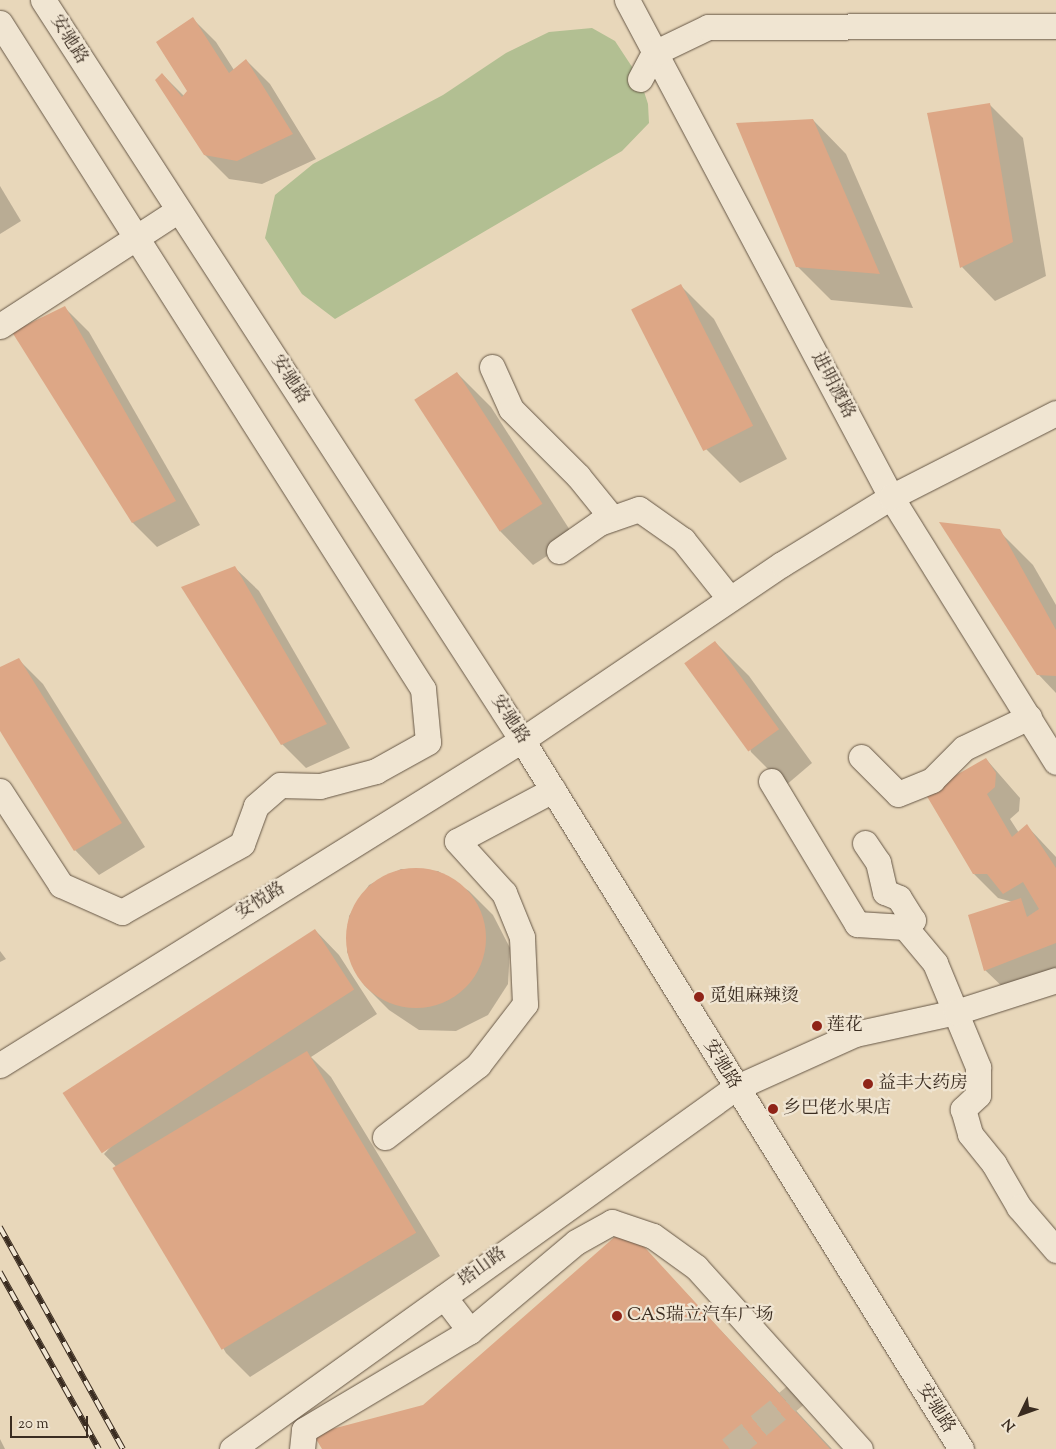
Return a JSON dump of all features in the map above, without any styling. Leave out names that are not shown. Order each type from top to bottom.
[{"type":"street","name":"安驰路","points":[[43,0],[177,211],[522,740],[735,1088],[961,1449]]},
{"type":"street","name":"进明渡路","points":[[626,0],[891,497],[1056,762]]},
{"type":"street","points":[[0,23],[137,237],[225,382],[423,689],[428,742],[376,771],[320,786],[280,785],[256,806],[242,844],[122,912],[61,885],[0,791]]},
{"type":"street","points":[[640,79],[654,53],[708,27],[1056,26]]},
{"type":"street","points":[[0,326],[177,211]]},
{"type":"street","points":[[492,367],[511,409],[578,476],[612,518]]},
{"type":"street","name":"安悦路","points":[[0,1065],[522,740],[730,599],[891,497],[1056,413]]},
{"type":"street","points":[[559,552],[612,518],[640,509],[683,540],[730,599]]},
{"type":"street","points":[[861,757],[898,794],[932,780],[964,748],[1029,717]]},
{"type":"street","points":[[771,781],[857,924],[906,927],[913,920],[899,898],[885,892],[878,862],[865,843]]},
{"type":"street","points":[[385,1137],[478,1066],[525,1004],[518,928],[504,893],[457,841],[553,790]]},
{"type":"street","points":[[906,927],[934,963],[978,1067],[978,1095],[963,1109],[970,1134],[994,1164],[1018,1207],[1056,1250]]},
{"type":"street","name":"塔山路","points":[[232,1449],[735,1088],[855,1034],[956,1012],[1056,980]]},
{"type":"street","points":[[302,1449],[304,1430],[470,1331],[576,1242],[612,1222],[653,1236],[696,1267],[860,1449]]},
{"type":"street","points":[[444,1297],[470,1331]]},
{"type":"green space","points":[[592,28],[615,41],[640,79],[648,104],[649,123],[622,151],[335,319],[302,294],[265,238],[275,195],[313,164],[443,95],[506,53],[549,32]]},
{"type":"building","points":[[193,17],[229,73],[246,59],[293,134],[237,161],[204,155],[155,80],[162,73],[182,97],[187,91],[156,42]]},
{"type":"building","points":[[990,103],[1013,242],[960,268],[927,113]]},
{"type":"building","points":[[813,119],[880,274],[796,267],[736,123]]},
{"type":"building","points":[[681,284],[753,426],[703,451],[631,309]]},
{"type":"building","points":[[65,306],[176,501],[132,523],[12,332]]},
{"type":"building","points":[[457,372],[543,504],[500,531],[414,400]]},
{"type":"building","points":[[939,522],[1000,529],[1056,630],[1056,676],[1037,675]]},
{"type":"building","points":[[235,566],[327,724],[281,745],[181,587]]},
{"type":"building","points":[[715,641],[779,729],[748,752],[684,663]]},
{"type":"building","points":[[19,658],[122,823],[74,851],[0,731],[0,667]]},
{"type":"building","points":[[986,758],[996,773],[995,787],[987,794],[1012,837],[1027,824],[1056,868],[1056,943],[984,971],[968,915],[1021,898],[1027,917],[1039,909],[1023,882],[1003,894],[987,874],[973,874],[925,793]]},
{"type":"building","points":[[416,868],[430,869],[443,873],[466,888],[481,911],[485,924],[485,952],[481,965],[466,988],[443,1003],[430,1007],[416,1008],[402,1007],[389,1003],[366,988],[351,965],[347,952],[346,938],[347,924],[351,911],[366,888],[389,873],[402,869]]},
{"type":"building","points":[[315,929],[354,989],[102,1153],[63,1093]]},
{"type":"building","points":[[307,1051],[416,1233],[222,1350],[112,1168]]},
{"type":"building","name":"CAS瑞立汽车广场","points":[[626,1227],[830,1449],[322,1449],[313,1434],[423,1405]]},
{"type":"tunnel","points":[[730,1449],[804,1388]]},
{"type":"railway","points":[[0,1227],[123,1449]]},
{"type":"railway","points":[[0,1272],[99,1449]]},
{"type":"place","name":"觅姐麻辣烫","points":[[699,997]]},
{"type":"place","name":"莲花","points":[[817,1026]]},
{"type":"place","name":"益丰大药房","points":[[868,1084]]},
{"type":"place","name":"乡巴佬水果店","points":[[773,1109]]},
{"type":"place","name":"CAS瑞立汽车广场","points":[[617,1316]]}]
